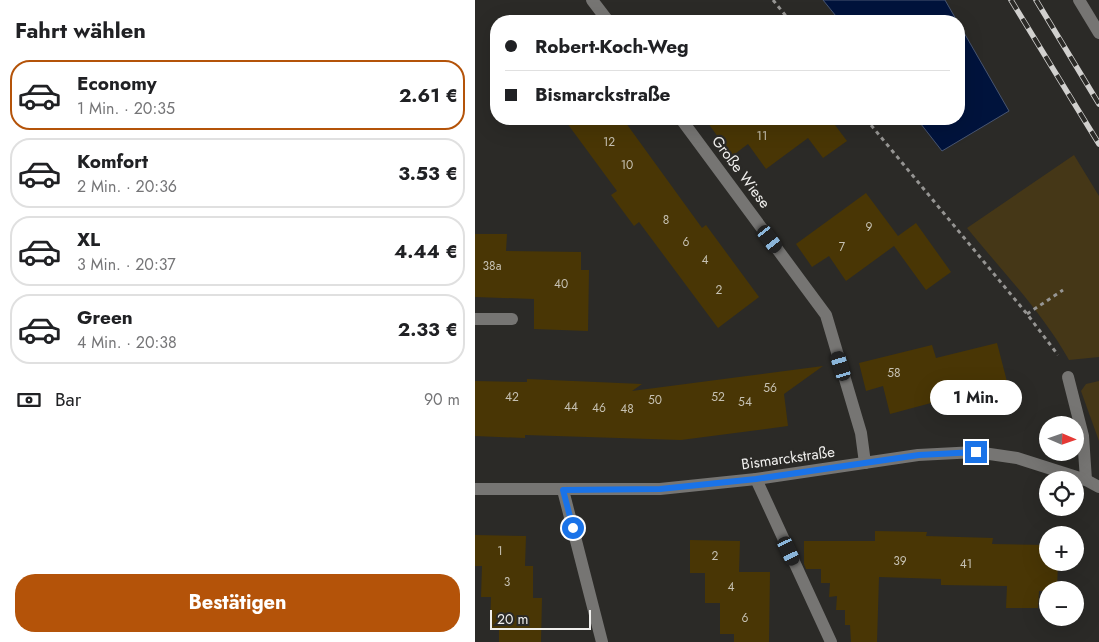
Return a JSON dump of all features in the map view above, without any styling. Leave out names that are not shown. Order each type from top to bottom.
[{"type":"street","points":[[593,0],[604,15]]},
{"type":"street","points":[[1079,0],[1099,32]]},
{"type":"street","name":"Große Wiese","points":[[685,125],[826,315],[861,433],[865,463]]},
{"type":"street","points":[[475,319],[512,319]]},
{"type":"street","points":[[1068,376],[1083,436],[1086,480]]},
{"type":"street","name":"Bismarckstraße","points":[[475,488],[563,490],[660,489],[756,479],[919,455],[976,452],[1017,458],[1086,480],[1099,487]]},
{"type":"street","points":[[756,479],[831,642]]},
{"type":"street","points":[[563,490],[602,642]]},
{"type":"path","points":[[773,0],[785,15]]},
{"type":"path","points":[[871,125],[1057,352],[1068,376]]},
{"type":"path","points":[[1027,314],[1063,290]]},
{"type":"shaded area","points":[[1074,155],[1099,196],[1099,357],[1069,360],[1034,308],[967,228]]},
{"type":"shaded area","points":[[1099,381],[1099,441],[1081,391],[1086,384]]},
{"type":"water","points":[[823,0],[945,0],[954,15],[835,15]]},
{"type":"water","points":[[965,34],[1009,111],[942,151],[922,125],[965,125]]},
{"type":"building","points":[[568,125],[627,125],[702,228],[706,225],[759,297],[718,328],[639,222],[634,226],[611,195],[617,191]]},
{"type":"building","points":[[709,125],[835,125],[847,141],[823,158],[808,138],[766,169],[748,144],[732,156]]},
{"type":"building","points":[[866,193],[898,236],[916,223],[951,272],[926,290],[894,246],[846,281],[829,256],[812,267],[796,244]]},
{"type":"building","points":[[475,234],[507,234],[506,251],[581,252],[581,270],[589,270],[588,331],[534,329],[534,299],[475,297]]},
{"type":"building","points":[[997,343],[1011,397],[949,413],[946,399],[890,414],[883,386],[866,391],[859,363],[932,345],[936,358]]},
{"type":"building","points":[[823,366],[784,394],[788,426],[681,440],[525,435],[525,438],[475,436],[475,381],[527,382],[527,379],[642,384],[632,391]]},
{"type":"building","points":[[875,531],[927,532],[926,536],[993,538],[992,544],[1039,545],[1039,571],[1058,571],[1057,581],[1039,581],[1038,608],[1006,608],[1007,586],[941,585],[941,579],[879,577],[877,642],[851,642],[850,625],[845,625],[845,610],[836,610],[837,596],[829,597],[830,583],[821,583],[821,569],[806,569],[804,564],[804,541],[875,541]]},
{"type":"building","points":[[475,535],[526,536],[525,566],[533,566],[533,598],[542,598],[541,642],[499,642],[499,628],[490,628],[491,597],[481,597],[482,566],[475,566]]},
{"type":"building","points":[[690,540],[740,541],[739,572],[770,572],[769,642],[734,642],[734,634],[720,634],[720,603],[705,603],[705,573],[690,573]]},
{"type":"railway","points":[[1011,0],[1099,144]]},
{"type":"railway","points":[[1036,0],[1099,104]]},
{"type":"route","points":[[573,528],[563,490],[660,489],[756,479],[919,455],[976,452]]}]
